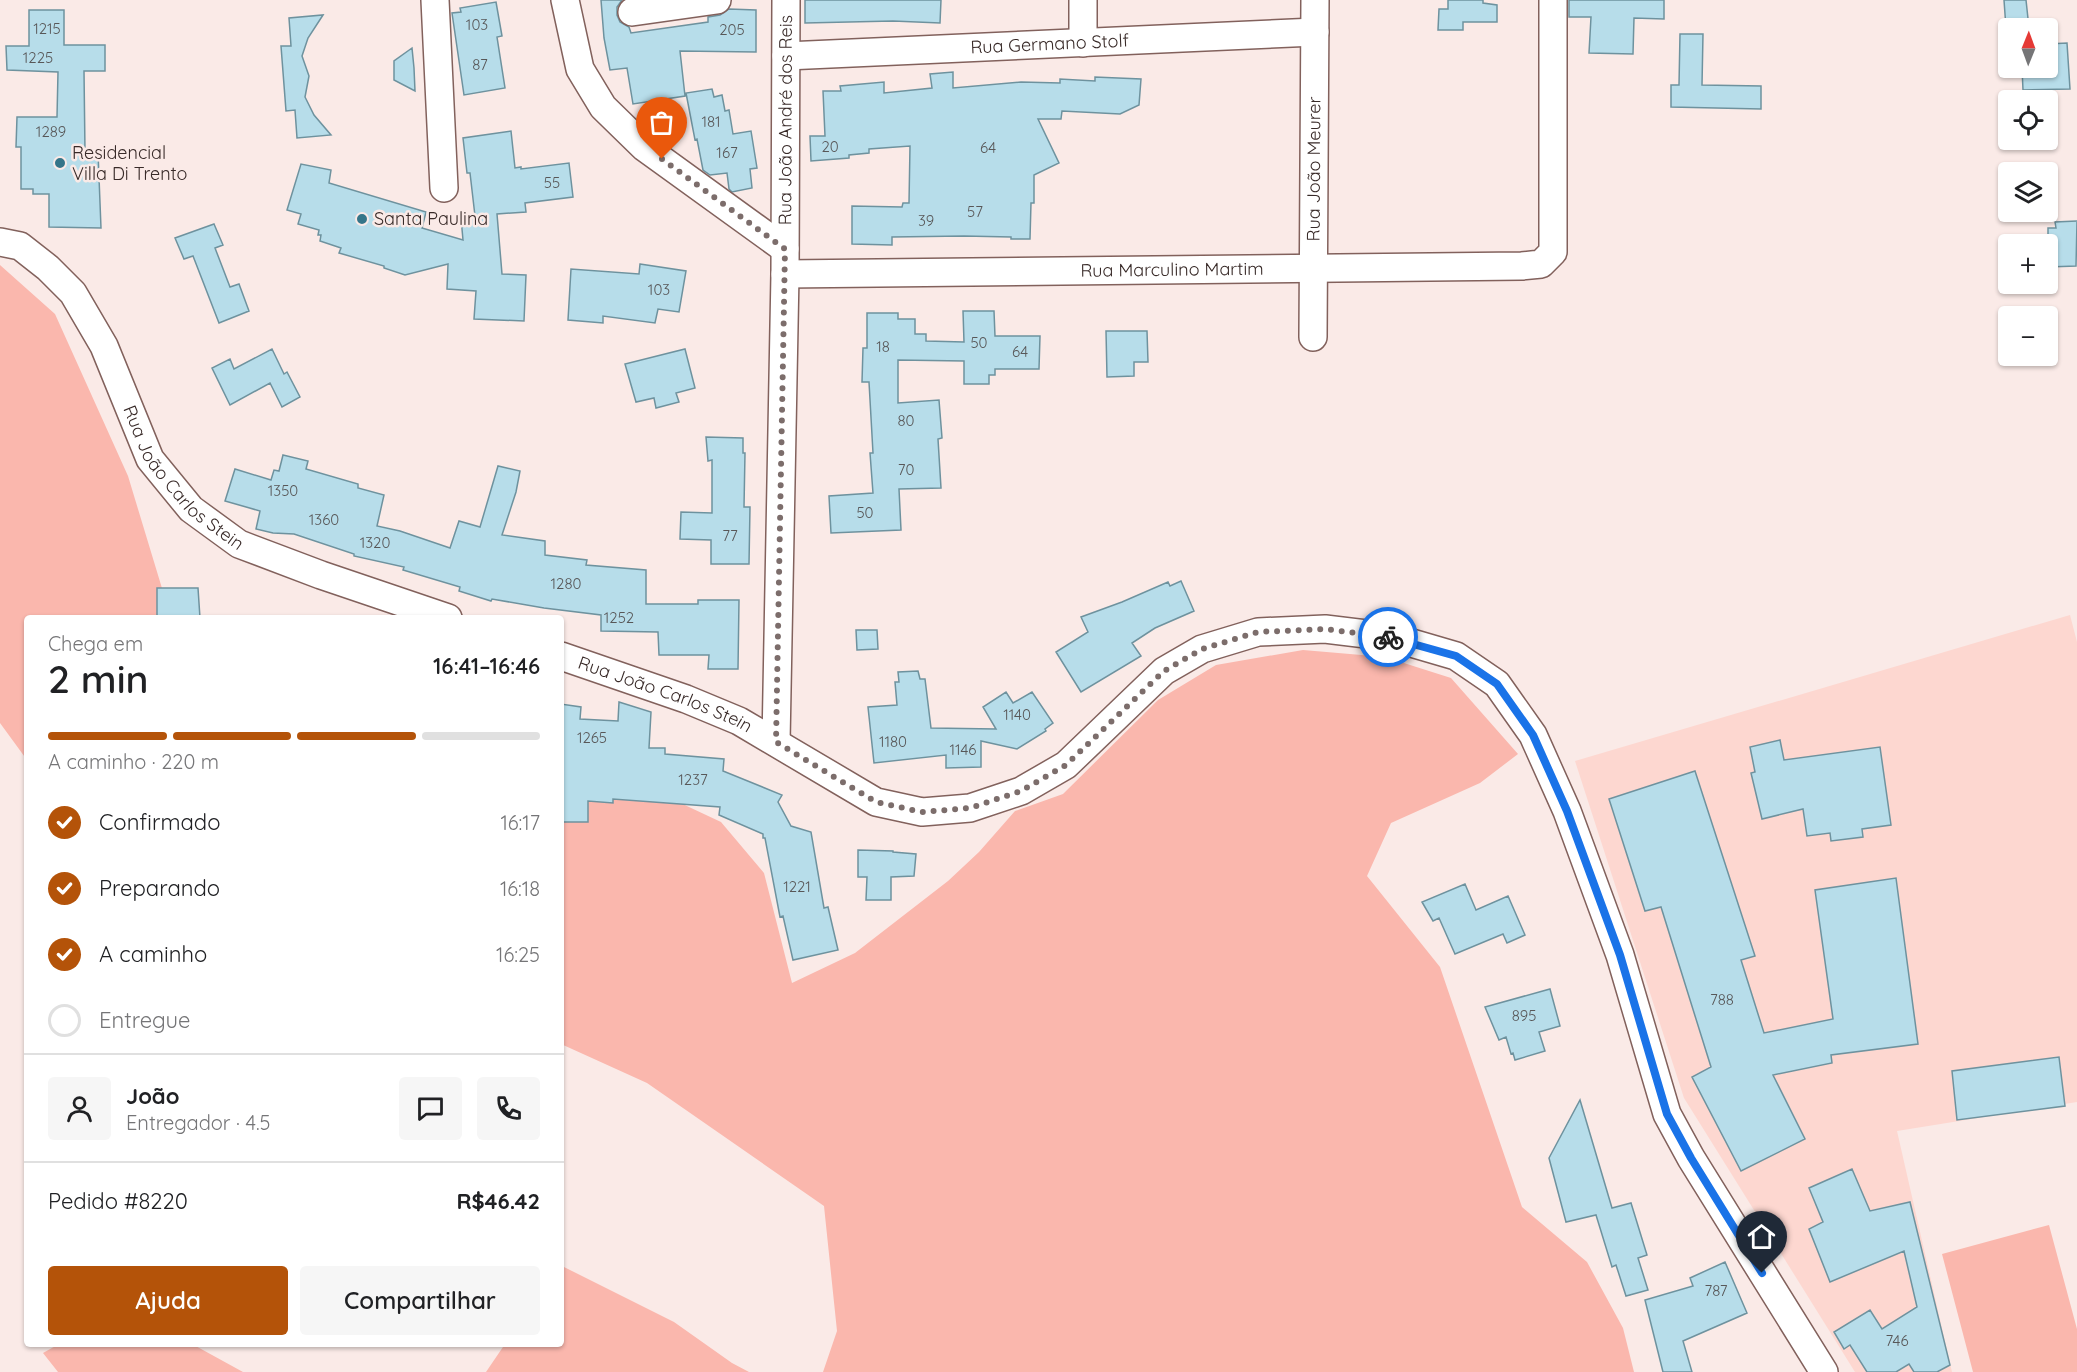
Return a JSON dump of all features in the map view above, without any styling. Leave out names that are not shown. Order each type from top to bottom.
[{"type":"street","points":[[435,0],[444,188]]},
{"type":"street","points":[[565,0],[580,69],[603,108],[644,147],[785,261]]},
{"type":"street","points":[[632,12],[717,0]]},
{"type":"street","name":"Rua João André dos Reis","points":[[776,742],[785,261],[786,0]]},
{"type":"street","points":[[1083,0],[1083,43]]},
{"type":"street","name":"Rua João Meurer","points":[[1313,337],[1315,0]]},
{"type":"street","name":"Rua Marculino Martim","points":[[785,261],[1314,269],[1541,264],[1553,252],[1553,0]]},
{"type":"street","name":"Rua Germano Stolf","points":[[786,56],[1315,32]]},
{"type":"street","name":"Rua João Carlos Stein","points":[[0,242],[20,246],[48,268],[73,293],[104,346],[150,459],[191,509],[239,544],[321,575],[439,615]]},
{"type":"street","name":"Rua João Carlos Stein","points":[[564,657],[686,699],[739,721],[876,802],[922,812],[970,808],[1021,791],[1066,765],[1164,671],[1202,649],[1258,632],[1324,629],[1391,637],[1456,656],[1497,684],[1533,735],[1567,811],[1620,955],[1667,1114],[1702,1176],[1824,1372]]},
{"type":"shaded area","points":[[0,265],[55,314],[128,476],[170,615],[24,615],[24,756],[0,723]]},
{"type":"shaded area","points":[[2070,615],[2077,642],[2077,1102],[1897,1131],[1952,1372],[1855,1372],[1684,1098],[1575,761]]},
{"type":"shaded area","points":[[1303,650],[1385,657],[1451,678],[1518,754],[1480,783],[1391,823],[1367,876],[1440,967],[1522,1207],[1587,1262],[1623,1328],[1634,1372],[823,1372],[837,1331],[824,1206],[647,1083],[564,1045],[564,804],[657,792],[721,822],[764,873],[792,983],[855,953],[948,881],[979,852],[1015,811],[1063,794],[1158,700],[1216,665]]},
{"type":"shaded area","points":[[2049,1225],[2077,1329],[2077,1372],[1973,1372],[1942,1254]]},
{"type":"shaded area","points":[[564,1267],[674,1322],[732,1363],[749,1372],[486,1372],[503,1347],[564,1347]]},
{"type":"shaded area","points":[[54,1347],[197,1347],[243,1372],[58,1372],[43,1353]]},
{"type":"building","points":[[601,0],[622,0],[617,7],[617,15],[620,22],[629,27],[631,33],[708,22],[708,17],[720,15],[729,9],[756,10],[756,52],[680,51],[685,96],[633,104],[627,68],[610,70],[604,38]]},
{"type":"building","points":[[805,0],[941,0],[940,23],[893,21],[805,23]]},
{"type":"building","points":[[1448,0],[1483,0],[1483,3],[1497,5],[1497,22],[1463,22],[1463,30],[1438,30],[1439,9],[1448,9]]},
{"type":"building","points":[[1569,0],[1664,0],[1664,19],[1634,18],[1633,54],[1589,53],[1591,17],[1569,17]]},
{"type":"building","points":[[2004,0],[2026,0],[2028,18],[2005,18]]},
{"type":"building","points":[[496,2],[502,36],[497,37],[505,88],[464,95],[452,13],[461,12],[460,8]]},
{"type":"building","points":[[29,10],[64,10],[64,45],[105,45],[105,71],[84,71],[85,152],[98,152],[101,228],[49,227],[49,194],[33,194],[33,189],[21,189],[21,147],[16,147],[17,117],[57,117],[58,72],[7,70],[6,46],[29,46]]},
{"type":"building","points":[[323,15],[308,38],[302,56],[309,76],[305,97],[314,115],[331,135],[297,138],[295,110],[286,111],[281,46],[291,46],[289,18]]},
{"type":"building","points":[[1680,34],[1703,34],[1702,85],[1761,86],[1761,109],[1671,107],[1671,85],[1679,85]]},
{"type":"building","points":[[2058,43],[2067,43],[2070,89],[2023,90],[2022,78],[2058,78]]},
{"type":"building","points":[[412,48],[415,91],[394,80],[394,61]]},
{"type":"building","points":[[953,72],[953,88],[1021,82],[1060,83],[1060,79],[1095,81],[1095,77],[1141,79],[1139,105],[1120,114],[1062,111],[1061,119],[1038,119],[1059,163],[1034,175],[1030,239],[964,236],[892,237],[892,245],[852,244],[852,206],[902,207],[903,203],[909,203],[910,146],[869,149],[869,153],[849,155],[849,158],[811,161],[810,136],[825,136],[823,91],[841,91],[840,86],[884,82],[884,93],[932,88],[930,74]]},
{"type":"building","points":[[712,89],[714,97],[722,95],[725,111],[729,110],[733,134],[751,131],[757,168],[750,169],[752,188],[732,192],[729,189],[727,173],[710,175],[703,170],[686,93]]},
{"type":"building","points":[[511,131],[515,168],[569,163],[573,197],[525,203],[526,212],[497,214],[502,274],[526,275],[524,321],[474,319],[476,291],[447,289],[448,264],[405,275],[384,268],[384,266],[339,253],[341,248],[320,241],[319,230],[298,224],[301,214],[287,210],[301,164],[331,170],[329,183],[426,212],[422,228],[463,240],[461,218],[475,216],[463,138]]},
{"type":"building","points":[[2077,221],[2076,266],[2058,267],[2058,234],[2048,234],[2048,228],[2056,228],[2055,222]]},
{"type":"building","points":[[214,224],[223,245],[215,248],[230,287],[239,284],[249,311],[219,323],[193,256],[184,259],[175,238]]},
{"type":"building","points":[[640,264],[686,271],[679,312],[658,309],[655,323],[603,316],[603,323],[568,320],[571,269],[639,274]]},
{"type":"building","points":[[963,311],[994,311],[995,336],[1040,336],[1039,369],[995,369],[995,375],[989,375],[989,384],[964,384],[964,361],[898,360],[898,403],[939,400],[942,438],[938,439],[941,488],[899,489],[901,530],[831,533],[829,496],[873,493],[869,382],[862,382],[863,348],[867,348],[867,313],[898,313],[898,319],[915,319],[915,334],[926,334],[926,341],[964,342]]},
{"type":"building","points":[[1106,331],[1147,331],[1148,362],[1134,362],[1134,376],[1107,377]]},
{"type":"building","points":[[272,349],[284,374],[287,372],[300,397],[282,407],[270,383],[230,405],[212,368],[230,359],[234,369]]},
{"type":"building","points":[[685,349],[695,388],[676,393],[679,402],[656,408],[654,398],[636,402],[625,364]]},
{"type":"building","points":[[706,437],[743,438],[744,507],[750,507],[749,564],[711,564],[711,540],[680,539],[681,512],[712,513],[712,460],[708,461]]},
{"type":"building","points":[[283,455],[308,461],[306,469],[358,484],[358,488],[384,495],[377,526],[400,531],[450,548],[459,521],[480,527],[498,466],[520,471],[516,492],[502,535],[545,541],[545,555],[587,560],[586,565],[646,570],[646,604],[698,604],[698,600],[739,600],[738,669],[708,669],[709,655],[659,655],[658,632],[601,631],[601,615],[492,599],[491,601],[459,591],[460,587],[403,570],[404,567],[354,556],[354,554],[294,534],[256,529],[260,511],[225,501],[235,469],[271,480],[274,470],[279,471]]},
{"type":"building","points":[[1181,581],[1194,611],[1155,628],[1132,643],[1141,656],[1081,692],[1056,652],[1088,632],[1081,617],[1168,582],[1170,586]]},
{"type":"building","points":[[157,588],[198,588],[200,615],[157,615]]},
{"type":"building","points":[[856,630],[877,630],[878,649],[857,650]]},
{"type":"building","points":[[918,671],[920,679],[925,679],[931,728],[996,729],[983,707],[1006,692],[1013,703],[1032,692],[1053,723],[1045,729],[1046,731],[1017,749],[981,741],[981,767],[946,768],[946,755],[874,763],[868,707],[897,705],[895,682],[899,682],[898,672]]},
{"type":"building","points":[[619,702],[651,712],[649,748],[665,748],[665,754],[724,759],[723,771],[782,795],[778,802],[791,826],[811,832],[824,908],[828,907],[838,950],[793,960],[783,916],[780,917],[765,838],[763,834],[719,815],[720,807],[613,799],[613,803],[588,801],[588,822],[564,822],[564,704],[581,707],[580,719],[618,721]]},
{"type":"building","points":[[1780,740],[1784,760],[1880,747],[1891,825],[1862,829],[1863,837],[1831,841],[1830,833],[1807,836],[1803,809],[1762,819],[1751,773],[1755,772],[1750,747]]},
{"type":"building","points":[[1695,771],[1755,956],[1741,960],[1764,1033],[1833,1019],[1815,890],[1896,878],[1918,1044],[1831,1055],[1832,1063],[1773,1075],[1805,1139],[1741,1171],[1692,1077],[1711,1067],[1661,907],[1645,911],[1609,799]]},
{"type":"building","points":[[858,850],[916,854],[914,876],[891,877],[891,900],[866,900],[867,877],[858,877]]},
{"type":"building","points":[[1465,884],[1476,910],[1508,896],[1525,935],[1507,943],[1503,934],[1455,954],[1439,918],[1433,921],[1422,902]]},
{"type":"building","points":[[1550,989],[1560,1026],[1539,1032],[1545,1051],[1515,1060],[1506,1037],[1499,1040],[1485,1007]]},
{"type":"building","points":[[2059,1057],[2065,1106],[1957,1120],[1952,1071]]},
{"type":"building","points":[[1580,1100],[1612,1208],[1631,1203],[1647,1255],[1638,1258],[1648,1290],[1626,1296],[1616,1265],[1612,1267],[1596,1215],[1566,1222],[1549,1158]]},
{"type":"building","points":[[1852,1169],[1870,1211],[1910,1202],[1950,1365],[1937,1372],[1914,1372],[1909,1364],[1896,1372],[1867,1372],[1850,1345],[1844,1349],[1834,1332],[1870,1310],[1882,1329],[1917,1307],[1904,1251],[1830,1282],[1809,1229],[1823,1222],[1809,1188]]},
{"type":"building","points":[[1725,1262],[1747,1313],[1683,1341],[1692,1372],[1663,1372],[1645,1300],[1693,1286],[1690,1278]]},
{"type":"way so far","points":[[662,159],[785,249],[776,742],[876,802],[922,812],[970,808],[1021,791],[1066,765],[1164,671],[1202,649],[1258,632],[1324,629],[1388,637]]},
{"type":"place","name":"Residencial Villa Di Trento","points":[[60,163]]},
{"type":"place","name":"Santa Paulina","points":[[362,219]]},
{"type":"route","points":[[1388,637],[1456,656],[1497,684],[1533,735],[1567,811],[1620,955],[1667,1114],[1691,1158],[1762,1273]]}]
